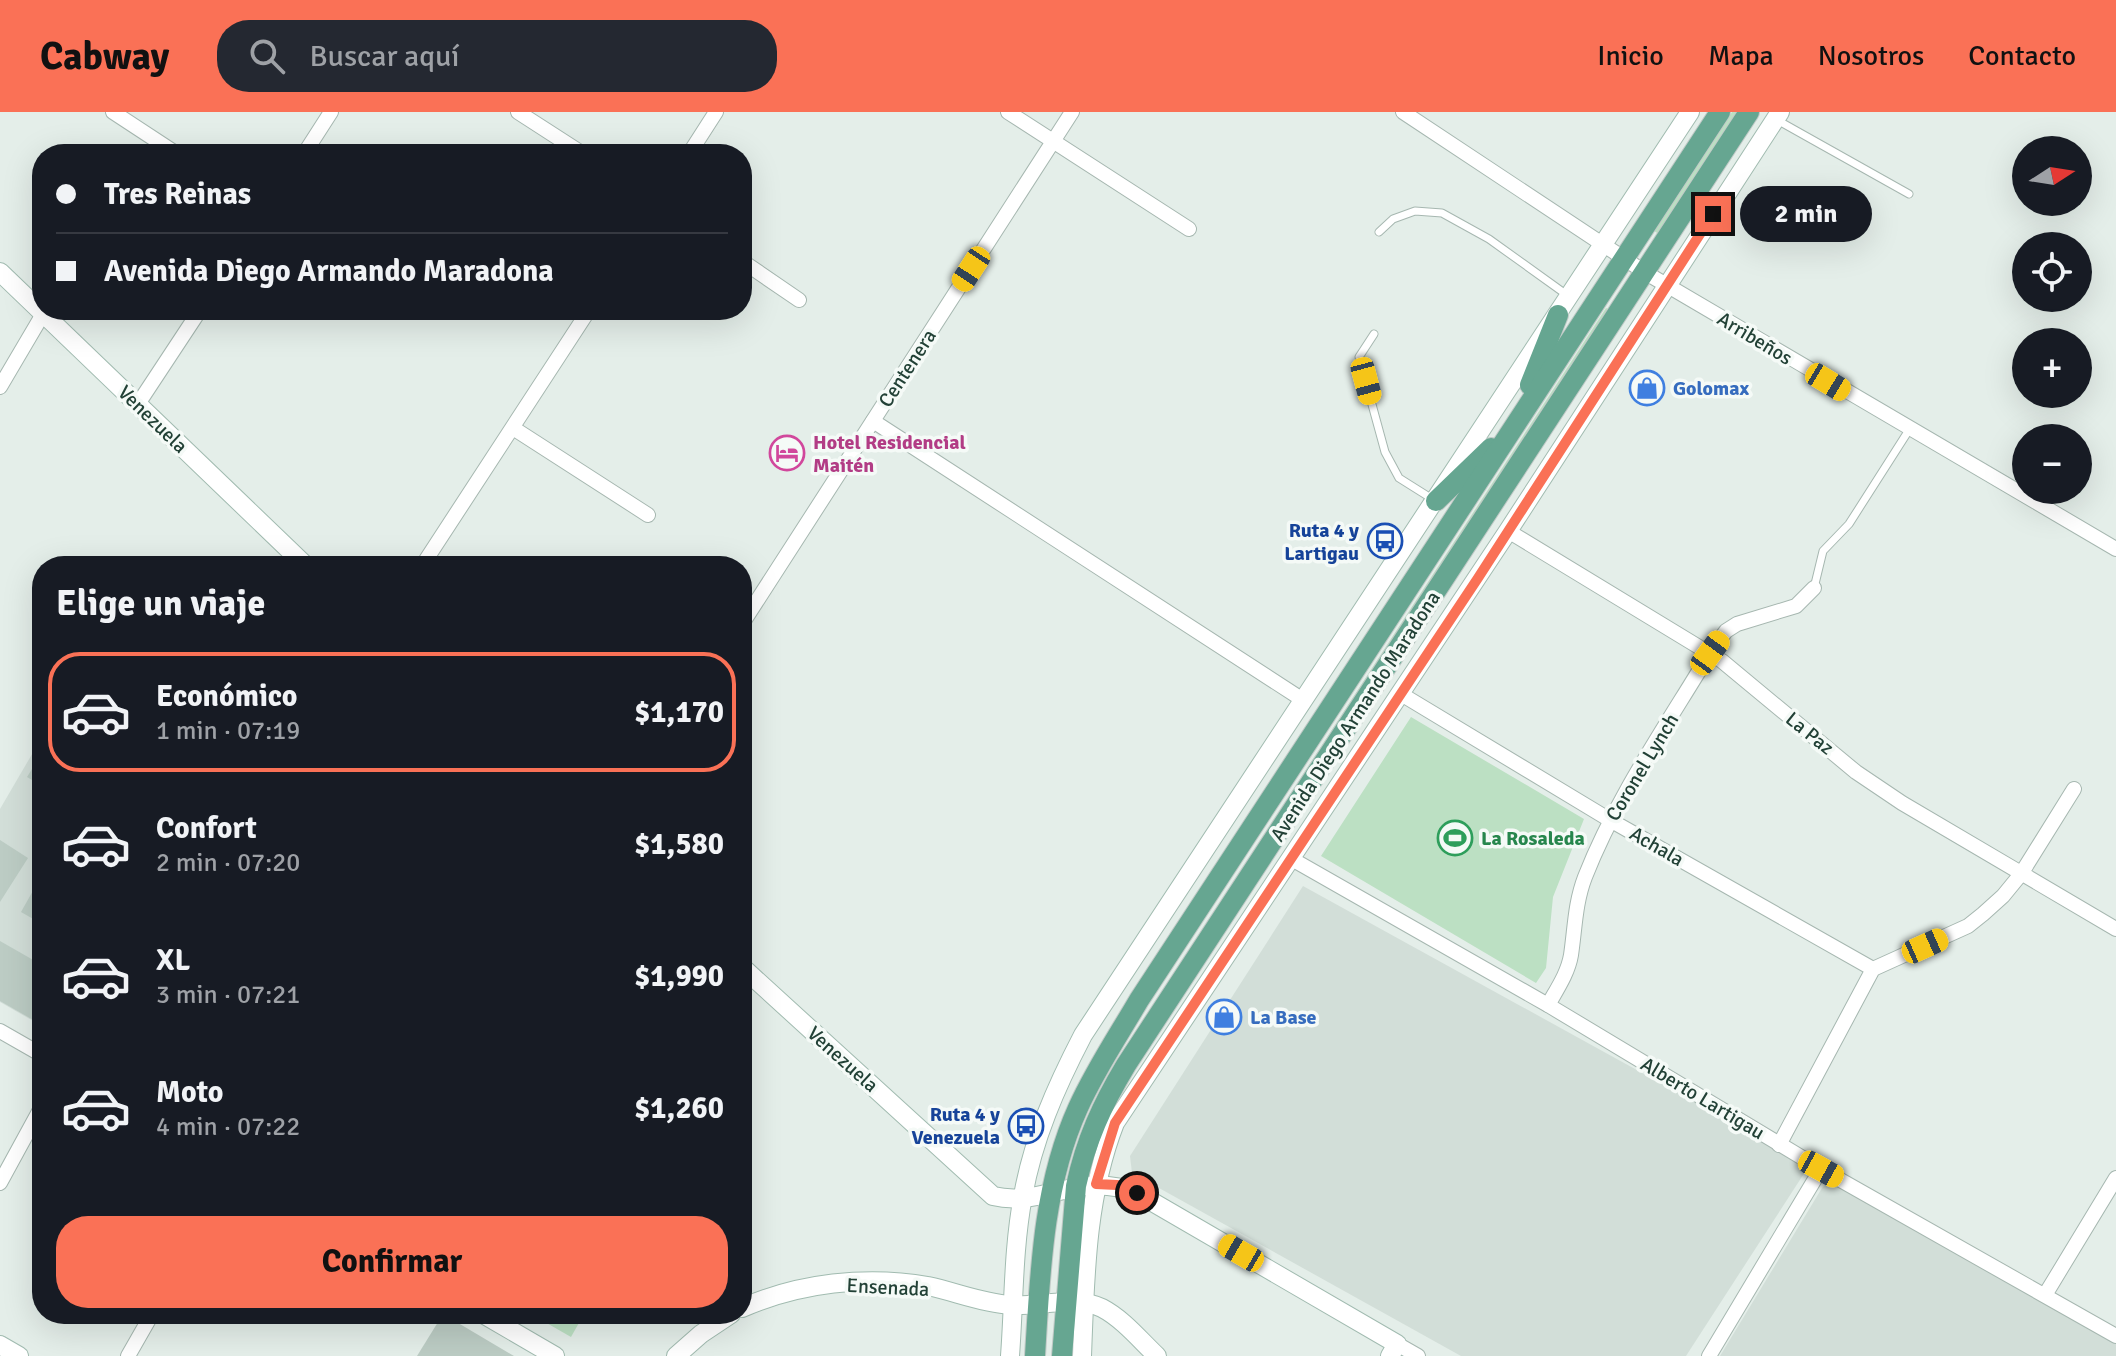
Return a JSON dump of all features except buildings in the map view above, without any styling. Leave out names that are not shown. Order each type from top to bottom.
[{"type":"main road","name":"Avenida Diego Armando Maradona","points":[[1035,1356],[1050,1192],[1076,1111],[1093,1077],[1139,1000],[1720,112]]},
{"type":"main road","name":"Avenida Diego Armando Maradona","points":[[1062,1356],[1074,1303],[1086,1185],[1082,1159],[1099,1111],[1126,1065],[1749,112]]},
{"type":"main road","points":[[1436,501],[1515,425],[1558,315]]},
{"type":"street","points":[[113,112],[162,144]]},
{"type":"street","points":[[310,144],[331,112]]},
{"type":"street","points":[[518,112],[568,144]]},
{"type":"street","points":[[695,144],[716,112]]},
{"type":"street","points":[[1008,112],[1189,229]]},
{"type":"street","name":"Centenera","points":[[752,609],[1072,112]]},
{"type":"street","name":"Arribeños","points":[[1403,112],[1646,273],[2116,549]]},
{"type":"street","points":[[1008,1352],[1023,1198],[1034,1147],[1083,1035],[1690,112]]},
{"type":"street","name":"Avenida Diego Armando Maradona","points":[[1086,1185],[1115,1123],[1401,694],[1778,116]]},
{"type":"street","points":[[752,268],[799,300]]},
{"type":"street","name":"Venezuela","points":[[0,272],[32,303]]},
{"type":"street","points":[[0,387],[39,320]]},
{"type":"street","name":"Venezuela","points":[[49,320],[296,556]]},
{"type":"street","points":[[138,404],[193,320]]},
{"type":"street","points":[[429,556],[583,320]]},
{"type":"street","points":[[873,421],[1303,700]]},
{"type":"street","points":[[513,428],[648,515]]},
{"type":"street","name":"La Paz","points":[[1508,531],[1710,653],[1856,772],[1939,827],[2116,929]]},
{"type":"street","name":"Coronel Lynch","points":[[1548,1005],[1566,972],[1571,957],[1579,893],[1610,820],[1710,653],[1726,631],[1737,624],[1796,606],[1814,588]]},
{"type":"street","name":"Achala","points":[[1401,694],[1610,820],[1873,969]]},
{"type":"street","points":[[1779,1145],[1873,969],[1968,926],[2003,896],[2021,874],[2074,789]]},
{"type":"street","name":"Alberto Lartigau","points":[[1290,858],[1548,1005],[1779,1145],[2116,1336]]},
{"type":"street","name":"Venezuela","points":[[752,976],[993,1196],[1009,1200],[1023,1198]]},
{"type":"street","points":[[0,1031],[32,1049]]},
{"type":"street","points":[[0,1183],[32,1124]]},
{"type":"street","points":[[1709,1356],[1821,1169]]},
{"type":"street","points":[[2045,1295],[2116,1178]]},
{"type":"street","points":[[1023,1198],[1086,1185],[1117,1185],[1137,1193],[1393,1350],[1418,1356]]},
{"type":"street","name":"Ensenada","points":[[752,1304],[820,1284],[865,1282],[928,1286],[978,1301],[1013,1305],[1074,1303]]},
{"type":"street","points":[[1074,1303],[1100,1307],[1117,1318],[1157,1356]]},
{"type":"street","name":"Avenida Diego Armando Maradona","points":[[1074,1303],[1082,1356]]},
{"type":"street","points":[[128,1356],[146,1324]]},
{"type":"street","points":[[500,1324],[555,1356]]},
{"type":"street","points":[[676,1356],[716,1324]]},
{"type":"street","points":[[0,1345],[19,1356]]},
{"type":"lane","points":[[1778,116],[1909,194]]},
{"type":"lane","points":[[1379,232],[1393,219],[1415,211],[1442,213],[1489,239],[1569,296]]},
{"type":"lane","points":[[1374,334],[1359,357],[1385,452],[1399,478],[1436,501]]},
{"type":"lane","points":[[1814,588],[1823,551],[1849,524],[1909,430]]},
{"type":"shaded area","points":[[32,754],[32,1020],[0,1002],[0,809]]},
{"type":"shaded area","points":[[1303,886],[1807,1166],[1686,1356],[1461,1356],[1132,1173],[1130,1156]]},
{"type":"shaded area","points":[[1835,1180],[2116,1343],[2116,1356],[1720,1356],[1822,1188]]},
{"type":"green space","points":[[1732,112],[1739,112],[1659,234],[1654,231]]},
{"type":"green space","points":[[1606,308],[1610,310],[1291,800],[1289,796]]},
{"type":"green space","name":"La Rosaleda","points":[[1411,717],[1584,819],[1553,897],[1546,968],[1536,983],[1321,856]]},
{"type":"green space","points":[[548,1324],[578,1324],[571,1337]]},
{"type":"place","name":"Golomax","points":[[1647,388]]},
{"type":"place","name":"Hotel Residencial Maitén","points":[[787,453]]},
{"type":"place","name":"Ruta 4 y Lartigau","points":[[1385,541]]},
{"type":"place","name":"La Rosaleda","points":[[1455,838]]},
{"type":"place","name":"La Base","points":[[1224,1017]]},
{"type":"place","name":"Ruta 4 y Venezuela","points":[[1026,1126]]},
{"type":"route","points":[[1137,1193],[1117,1185],[1096,1184],[1115,1123],[1478,578],[1713,214]]}]
